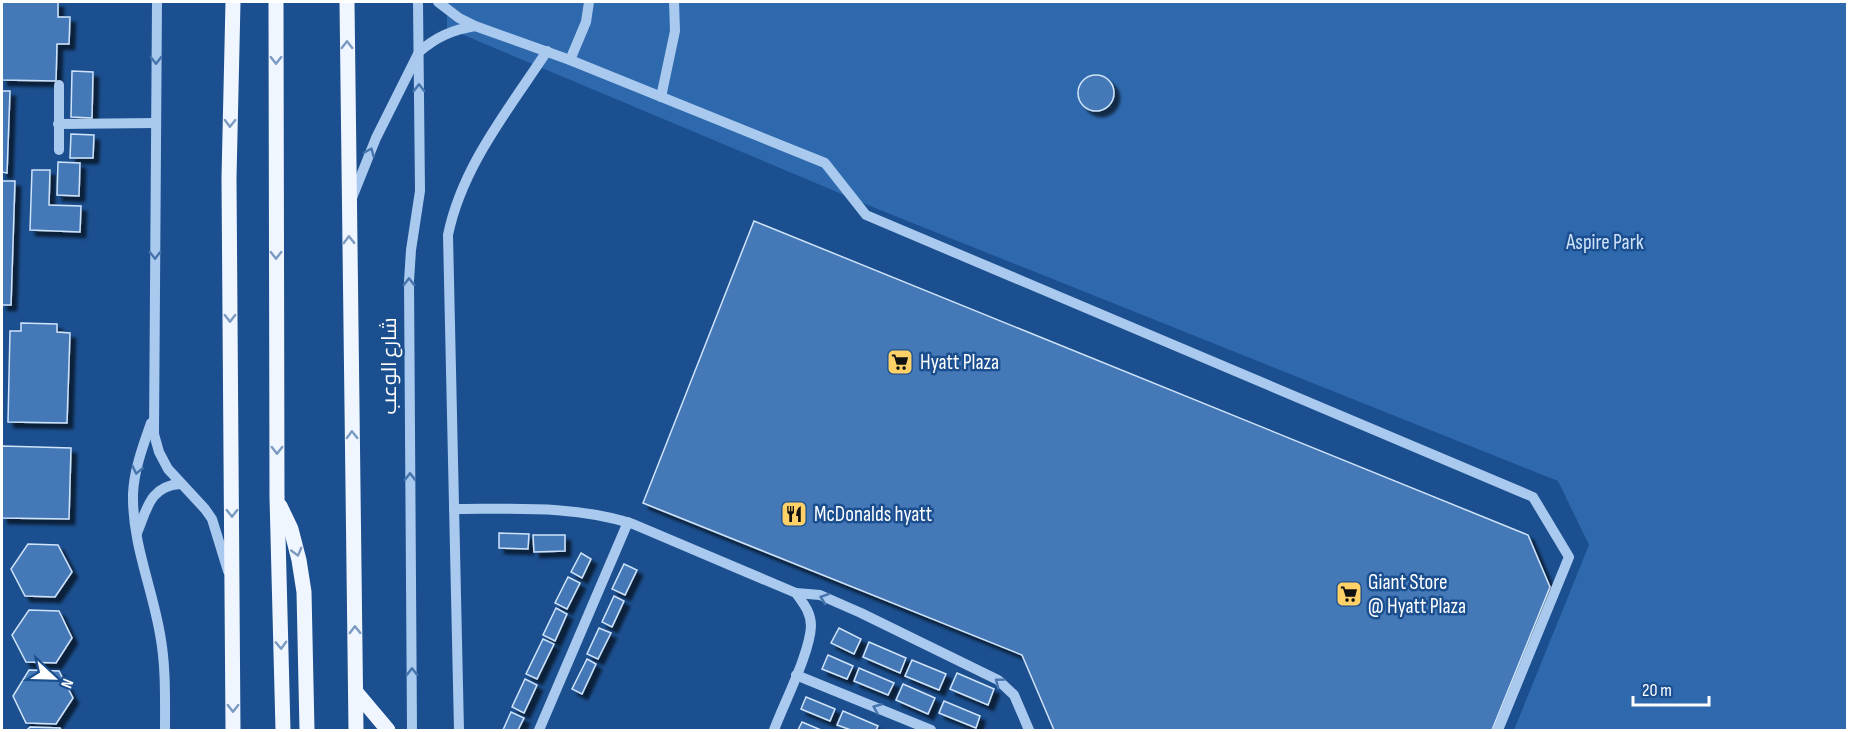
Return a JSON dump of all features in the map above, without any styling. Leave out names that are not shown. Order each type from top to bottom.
[{"type":"main road","points":[[233,2],[229,178],[233,730]]},
{"type":"main road","points":[[276,2],[277,497],[283,730]]},
{"type":"main road","name":"شارع الوعب","points":[[347,2],[356,730]]},
{"type":"main road","points":[[277,497],[291,529],[304,592],[307,730]]},
{"type":"main road","points":[[356,692],[388,730]]},
{"type":"street","points":[[157,2],[154,434],[159,452],[168,469],[212,519],[232,586]]},
{"type":"street","name":"شارع الوعب","points":[[412,730],[409,281],[420,191],[418,2]]},
{"type":"street","points":[[438,2],[459,18],[475,26],[547,51],[825,162],[866,215],[1533,497],[1569,557],[1498,730]]},
{"type":"street","points":[[570,60],[586,22],[589,2]]},
{"type":"street","points":[[661,97],[675,31],[674,2]]},
{"type":"street","points":[[349,206],[376,138],[419,52],[444,34],[475,26]]},
{"type":"street","points":[[459,730],[448,236],[458,197],[475,161],[547,51]]},
{"type":"street","points":[[59,85],[59,150]]},
{"type":"street","points":[[58,124],[156,123]]},
{"type":"street","points":[[154,414],[135,474],[133,494],[145,576],[161,635],[165,676],[165,730]]},
{"type":"street","points":[[137,533],[153,496],[160,489],[180,484]]},
{"type":"street","points":[[454,509],[588,512],[628,522],[796,593],[819,595],[998,680],[1014,695],[1029,730]]},
{"type":"street","points":[[538,730],[628,522]]},
{"type":"street","points":[[774,730],[807,647],[811,624],[807,608],[796,593]]},
{"type":"street","points":[[796,675],[931,730]]},
{"type":"green space","name":"Aspire Park","points":[[447,2],[1847,2],[1847,730],[1514,730],[1589,545],[1558,481],[875,208],[447,28]]},
{"type":"building","points":[[2,2],[58,2],[58,17],[70,17],[69,44],[57,44],[56,81],[2,80]]},
{"type":"building","points":[[72,71],[93,72],[92,118],[71,117]]},
{"type":"building","points":[[1096,75],[1109,80],[1114,93],[1109,106],[1096,111],[1083,106],[1078,93],[1083,80]]},
{"type":"building","points":[[2,91],[10,91],[7,173],[2,172]]},
{"type":"building","points":[[71,134],[94,135],[93,158],[70,158]]},
{"type":"building","points":[[58,162],[80,163],[79,196],[57,195]]},
{"type":"building","points":[[32,170],[50,170],[49,205],[81,206],[80,232],[30,230]]},
{"type":"building","points":[[2,181],[15,181],[11,305],[2,305]]},
{"type":"building","name":"Hyatt Plaza","points":[[754,221],[1528,535],[1550,587],[1492,730],[1054,730],[1022,655],[643,503]]},
{"type":"building","points":[[21,323],[57,324],[57,332],[70,333],[67,423],[8,422],[10,331],[21,331]]},
{"type":"building","points":[[2,446],[71,448],[69,519],[2,518]]},
{"type":"building","points":[[499,533],[529,534],[528,549],[499,548]]},
{"type":"building","points":[[533,535],[565,535],[565,551],[534,552]]},
{"type":"building","points":[[28,544],[58,545],[72,572],[55,597],[25,596],[11,569]]},
{"type":"building","points":[[581,553],[591,559],[582,578],[571,572]]},
{"type":"building","points":[[624,564],[637,570],[625,595],[612,589]]},
{"type":"building","points":[[568,577],[580,583],[567,609],[555,603]]},
{"type":"building","points":[[614,596],[624,601],[612,627],[602,622]]},
{"type":"building","points":[[556,608],[567,614],[555,641],[543,635]]},
{"type":"building","points":[[29,610],[59,611],[72,638],[56,663],[26,662],[12,635]]},
{"type":"building","points":[[599,628],[611,633],[598,659],[587,654]]},
{"type":"building","points":[[839,628],[861,639],[854,654],[831,643]]},
{"type":"building","points":[[543,639],[554,644],[537,679],[526,674]]},
{"type":"building","points":[[869,642],[906,658],[900,673],[863,657]]},
{"type":"building","points":[[828,655],[853,666],[847,679],[822,669]]},
{"type":"building","points":[[587,659],[596,664],[582,694],[572,689]]},
{"type":"building","points":[[912,660],[946,674],[939,690],[905,676]]},
{"type":"building","points":[[859,668],[894,683],[888,695],[854,681]]},
{"type":"building","points":[[29,670],[59,671],[73,698],[56,724],[26,723],[13,696]]},
{"type":"building","points":[[957,673],[994,689],[988,705],[950,689]]},
{"type":"building","points":[[525,679],[537,685],[524,713],[512,707]]},
{"type":"building","points":[[903,684],[935,698],[928,714],[896,700]]},
{"type":"building","points":[[806,697],[835,709],[830,721],[801,709]]},
{"type":"building","points":[[944,701],[980,716],[976,728],[939,713]]},
{"type":"building","points":[[843,711],[878,726],[876,730],[851,730],[837,725]]},
{"type":"building","points":[[511,712],[524,718],[518,730],[503,730]]},
{"type":"building","points":[[802,722],[821,730],[798,730]]},
{"type":"building","points":[[30,727],[60,728],[61,730],[27,730]]},
{"type":"place","name":"Hyatt Plaza","points":[[900,362]]},
{"type":"place","name":"McDonalds hyatt","points":[[794,514]]},
{"type":"place","name":"Giant Store @ Hyatt Plaza","points":[[1349,594]]}]
